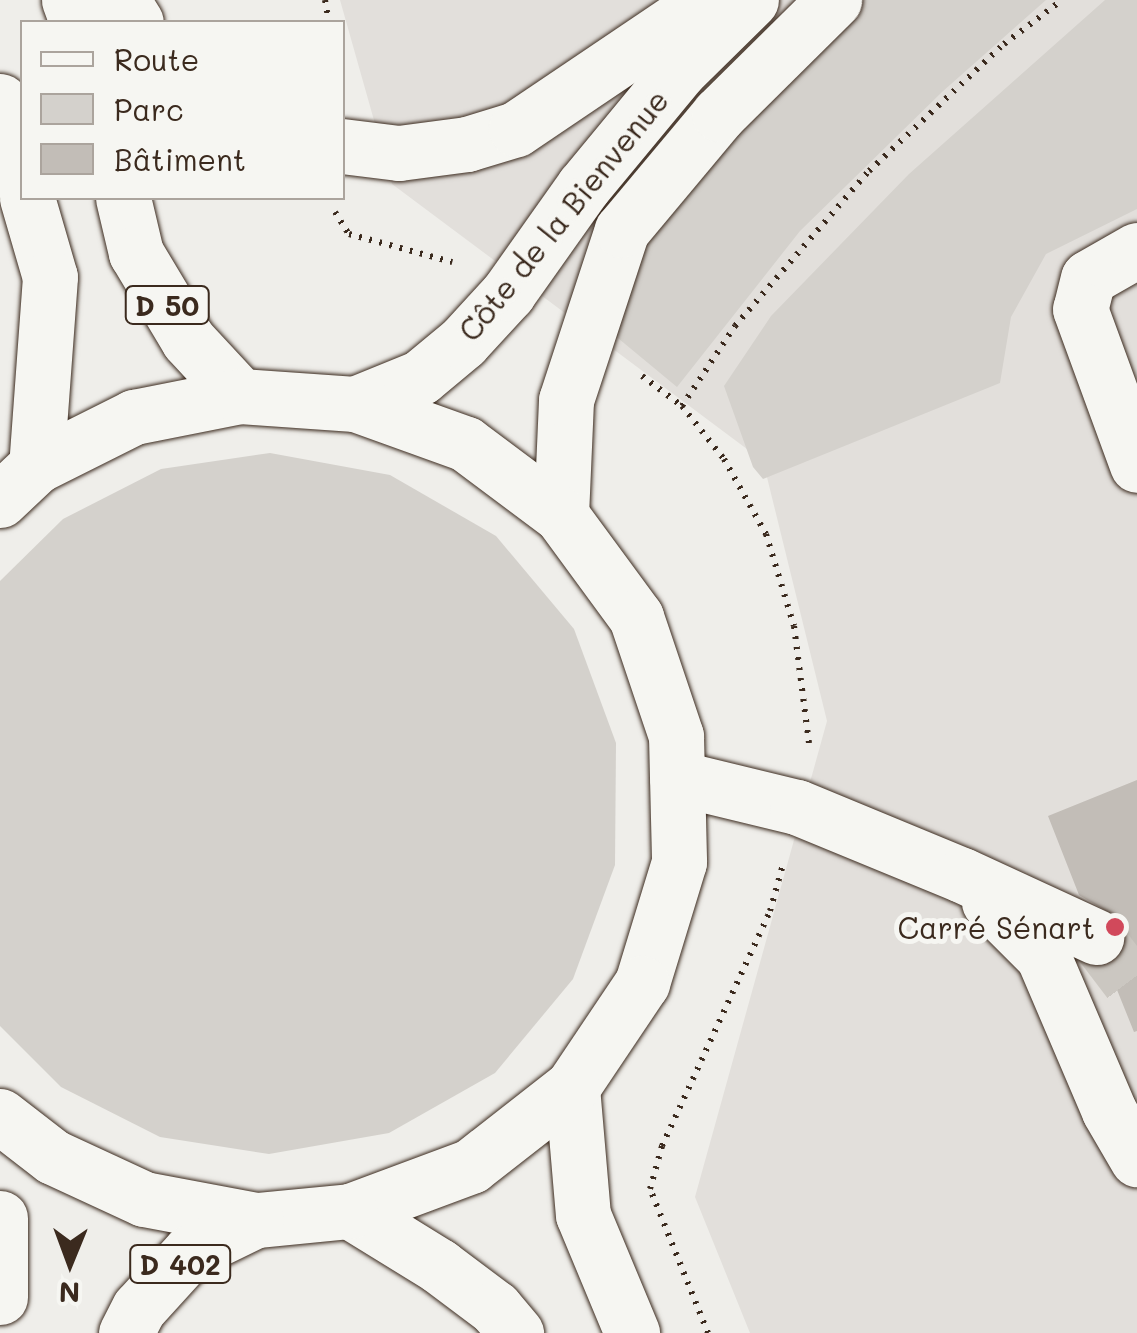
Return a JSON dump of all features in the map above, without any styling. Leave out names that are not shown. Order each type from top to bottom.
[{"type":"main road","points":[[345,146],[399,153],[467,144],[516,129],[707,0]]},
{"type":"main road","name":"Côte de la Bienvenue","points":[[355,404],[421,377],[462,342],[508,293],[583,188],[679,71],[751,0]]},
{"type":"main road","name":"Côte de la Bienvenue","points":[[561,515],[566,400],[622,230],[719,114],[834,0]]},
{"type":"main road","points":[[0,102],[20,173]]},
{"type":"main road","points":[[18,483],[50,276],[28,200]]},
{"type":"main road","name":"D 50","points":[[123,200],[136,254],[188,340],[240,396]]},
{"type":"main road","points":[[1137,250],[1088,278],[1080,308],[1137,464]]},
{"type":"main road","points":[[0,1116],[53,1158],[144,1199],[256,1220],[350,1211],[471,1166],[572,1087],[642,983],[679,862],[676,736],[636,617],[561,515],[466,444],[355,404],[240,396],[134,418],[18,483]]},
{"type":"main road","points":[[677,778],[797,807],[962,875],[1096,937]]},
{"type":"main road","points":[[962,875],[1043,956],[1108,1112],[1137,1159]]},
{"type":"main road","points":[[572,1087],[582,1215],[632,1333]]},
{"type":"main road","points":[[350,1211],[440,1266],[495,1308],[516,1333]]},
{"type":"main road","points":[[0,1218],[0,1297]]},
{"type":"main road","name":"D 402","points":[[126,1333],[139,1308],[190,1252],[256,1220]]},
{"type":"path","points":[[638,374],[682,406],[735,326],[870,172],[1004,44],[1062,0]]},
{"type":"path","points":[[333,200],[335,212],[349,234],[464,266]]},
{"type":"shaded area","points":[[340,0],[1137,0],[1137,1333],[750,1333],[695,1197],[827,721],[763,461],[392,184]]},
{"type":"green space","points":[[864,0],[1046,0],[942,92],[800,231],[677,387],[613,334],[649,234],[820,42]]},
{"type":"green space","points":[[1105,0],[1137,0],[1137,209],[1046,254],[1011,317],[1000,383],[763,479],[753,467],[724,386],[771,316],[909,174]]},
{"type":"green space","points":[[270,453],[390,475],[496,536],[574,629],[616,743],[615,865],[573,979],[495,1073],[389,1133],[269,1154],[160,1137],[61,1087],[0,1026],[0,581],[63,519],[161,469]]},
{"type":"building","name":"Carré Sénart","points":[[1137,780],[1134,1032],[1107,965],[1125,949],[1127,935],[1122,920],[1079,895],[1048,816]]},
{"type":"tunnel","points":[[1096,937],[1137,991]]},
{"type":"place","name":"Carré Sénart","points":[[1115,927]]}]
